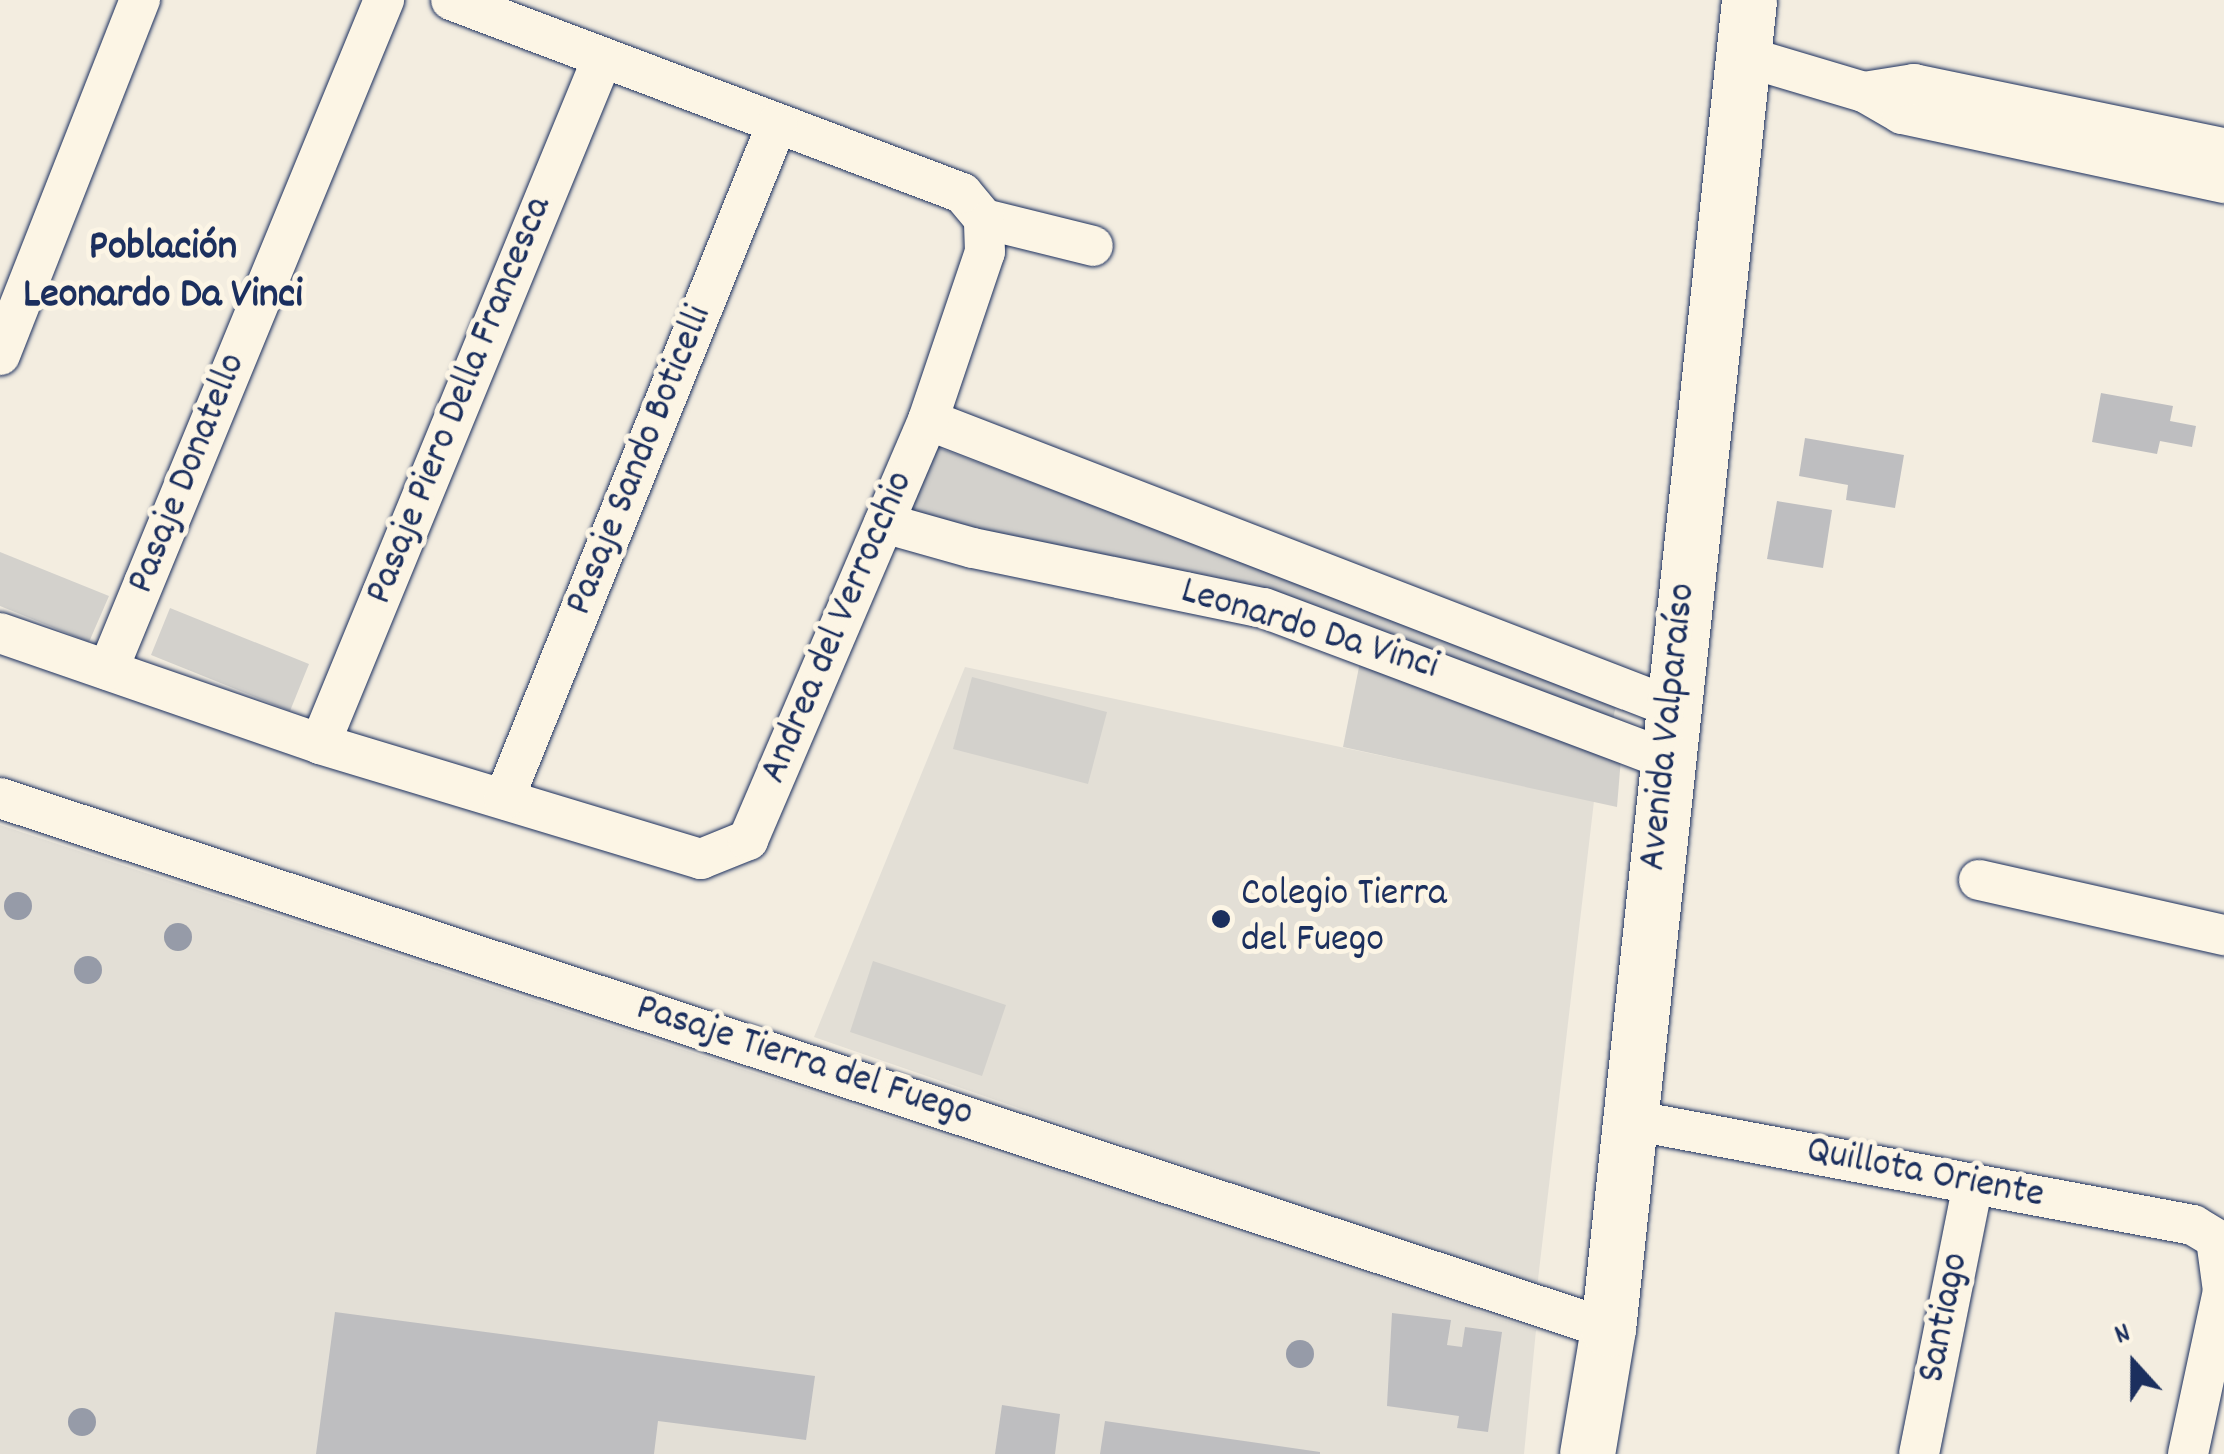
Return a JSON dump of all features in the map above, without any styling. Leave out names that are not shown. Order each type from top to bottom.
[{"type":"main road","name":"Avenida Valparaíso","points":[[1587,1454],[1608,1329],[1668,733],[1749,0]]},
{"type":"street","points":[[0,355],[140,0]]},
{"type":"street","name":"Pasaje Donatello","points":[[108,670],[384,0]]},
{"type":"street","points":[[450,0],[962,193],[984,219],[1093,246]]},
{"type":"street","points":[[1743,56],[1864,92],[1902,114],[2047,126],[2224,148]]},
{"type":"street","name":"Pasaje Piero Della Francesca","points":[[320,744],[602,59]]},
{"type":"street","name":"Pasaje Sando Boticelli","points":[[504,799],[777,124]]},
{"type":"street","points":[[2047,126],[2224,183]]},
{"type":"street","name":"Andrea del Verrocchio","points":[[0,633],[320,744],[700,858],[740,847],[928,420],[985,252],[984,219]]},
{"type":"street","name":"Leonardo Da Vinci","points":[[928,420],[1668,733]]},
{"type":"street","name":"Leonardo Da Vinci","points":[[884,523],[973,548],[1264,608],[1668,733]]},
{"type":"street","name":"Pasaje Tierra del Fuego","points":[[0,798],[1608,1329]]},
{"type":"street","points":[[1978,880],[2224,935]]},
{"type":"street","name":"Quillota Oriente","points":[[1631,1120],[2192,1226],[2220,1238]]},
{"type":"street","name":"Santiago","points":[[1919,1454],[1973,1183]]},
{"type":"street","points":[[2188,1454],[2223,1290],[2220,1238]]},
{"type":"shaded area","points":[[934,446],[1617,701],[1613,719],[905,517]]},
{"type":"shaded area","points":[[0,552],[109,596],[89,642],[0,606]]},
{"type":"shaded area","points":[[170,608],[309,664],[290,711],[151,655]]},
{"type":"shaded area","points":[[1360,662],[1621,758],[1617,807],[1343,747]]},
{"type":"shaded area","name":"Colegio Tierra del Fuego","points":[[965,667],[1594,801],[1537,1288],[814,1037]]},
{"type":"shaded area","points":[[972,677],[1107,712],[1088,784],[953,749]]},
{"type":"shaded area","points":[[0,825],[1536,1330],[1524,1454],[0,1454]]},
{"type":"shaded area","points":[[873,961],[1006,1005],[982,1076],[850,1032]]},
{"type":"building","points":[[2101,393],[2173,406],[2170,421],[2196,426],[2192,447],[2160,441],[2157,454],[2092,442]]},
{"type":"building","points":[[1805,438],[1904,455],[1895,508],[1846,500],[1848,485],[1799,476]]},
{"type":"building","points":[[1777,501],[1832,510],[1823,568],[1767,559]]},
{"type":"building","points":[[335,1312],[815,1376],[806,1440],[658,1421],[654,1454],[316,1454]]},
{"type":"building","points":[[1392,1313],[1451,1320],[1447,1345],[1462,1347],[1465,1327],[1502,1332],[1488,1432],[1457,1428],[1459,1416],[1387,1406]]},
{"type":"building","points":[[1002,1405],[1060,1414],[1055,1454],[995,1454]]},
{"type":"building","points":[[1105,1421],[1320,1452],[1320,1454],[1100,1454]]},
{"type":"place","name":"Colegio Tierra del Fuego","points":[[1221,919]]},
{"type":"district","name":"Población Leonardo Da Vinci","points":[[163,273]]}]
